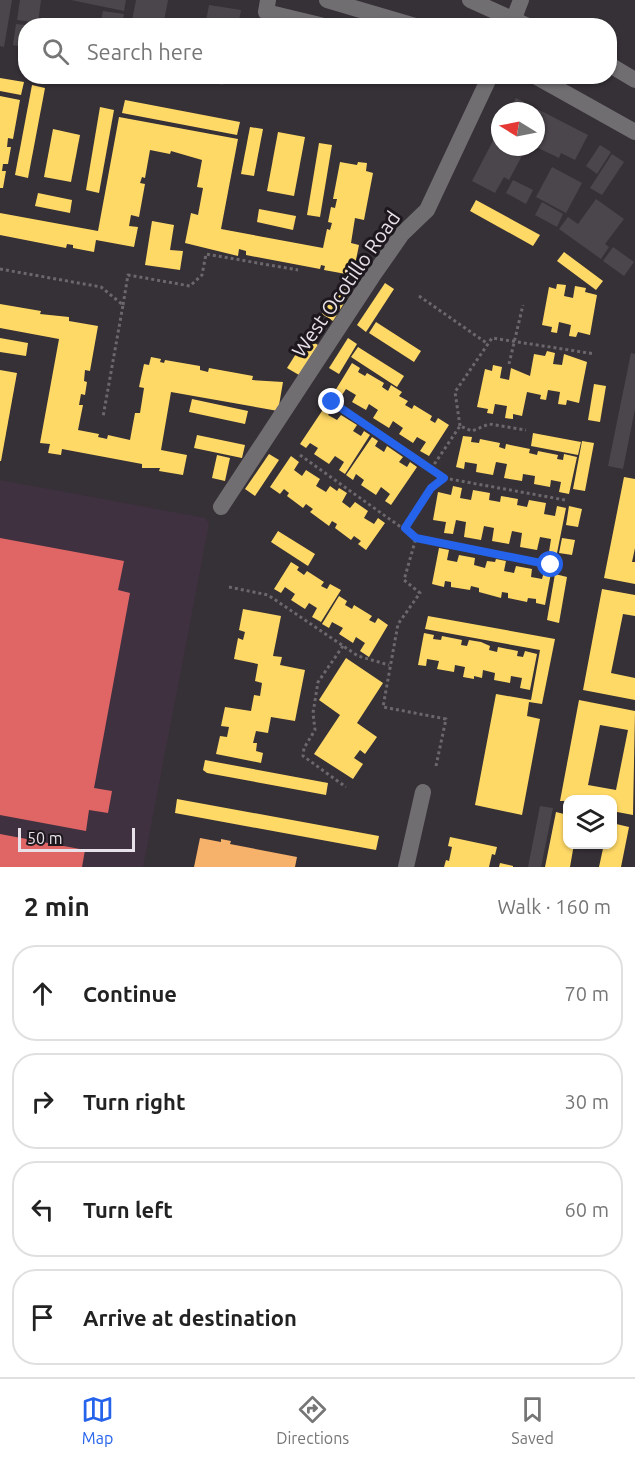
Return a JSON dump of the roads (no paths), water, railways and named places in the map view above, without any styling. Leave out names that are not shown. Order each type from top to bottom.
[{"type":"street","points":[[268,0],[266,12],[291,18]]},
{"type":"street","points":[[327,0],[388,18]]},
{"type":"street","points":[[470,0],[507,18]]},
{"type":"street","points":[[518,18],[521,0]]},
{"type":"street","points":[[617,70],[635,80]]},
{"type":"street","name":"West Ocotillo Road","points":[[221,507],[372,277],[402,234],[427,210],[486,84]]},
{"type":"street","points":[[549,84],[635,132]]},
{"type":"street","points":[[406,867],[423,792]]}]
